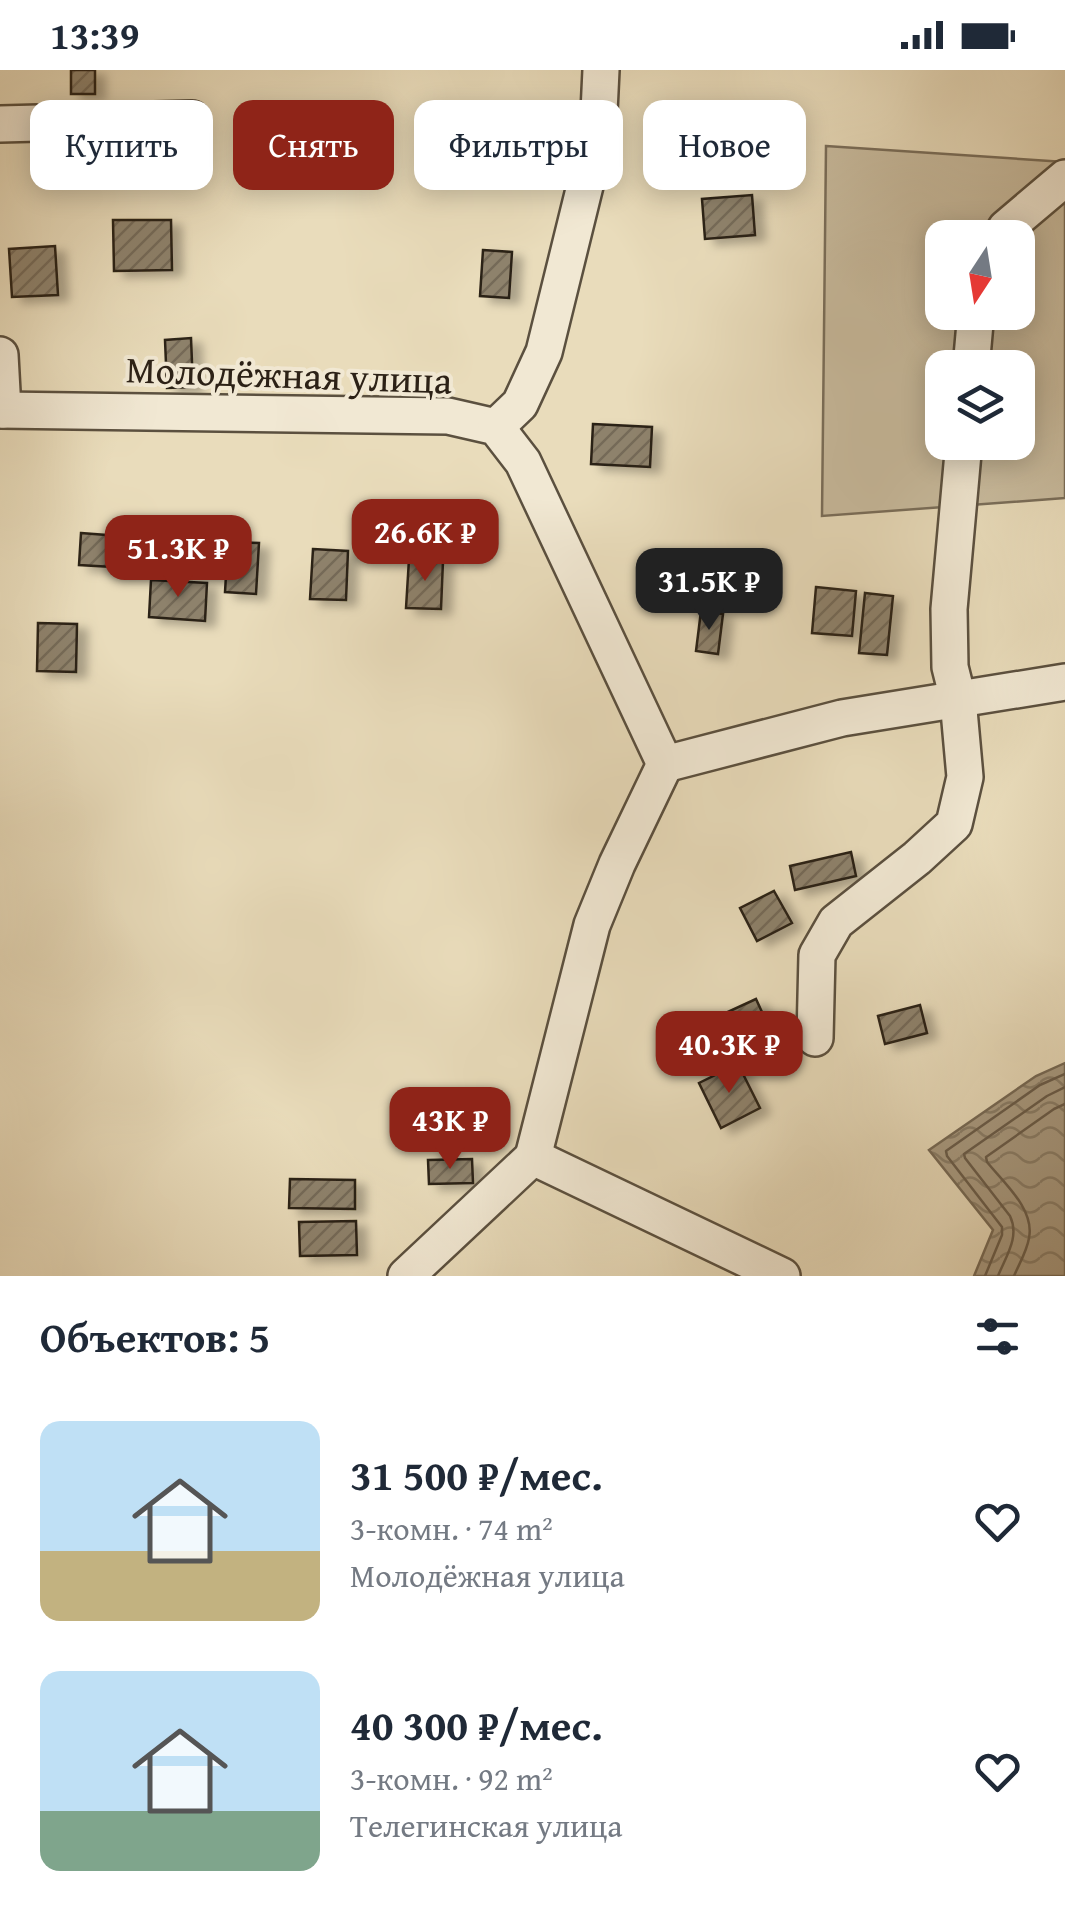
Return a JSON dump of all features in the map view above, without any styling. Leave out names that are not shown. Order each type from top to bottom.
[{"type":"street","points":[[496,427],[520,404],[544,352],[598,134],[602,70]]},
{"type":"street","points":[[0,124],[30,123]]},
{"type":"street","points":[[1015,220],[1065,178]]},
{"type":"street","points":[[0,355],[1,410]]},
{"type":"street","name":"Молодёжная улица","points":[[1,410],[448,416],[496,427],[523,462],[665,764]]},
{"type":"street","points":[[815,1038],[816,955],[836,922],[954,824],[965,777],[958,700],[950,667],[949,610],[962,460]]},
{"type":"street","points":[[406,1276],[533,1158],[592,925],[665,764],[842,718],[1065,682]]},
{"type":"street","points":[[533,1158],[782,1276]]},
{"type":"shaded area","points":[[826,146],[1065,162],[1065,498],[822,516]]},
{"type":"water","points":[[1065,1063],[1065,1276],[974,1276],[993,1230],[929,1150],[1036,1076]]},
{"type":"building","points":[[71,70],[95,70],[95,94],[71,94]]},
{"type":"building","points":[[752,195],[755,235],[705,239],[702,199]]},
{"type":"building","points":[[113,220],[171,220],[172,270],[114,271]]},
{"type":"building","points":[[55,246],[58,295],[12,297],[9,249]]},
{"type":"building","points":[[483,250],[512,252],[509,298],[480,296]]},
{"type":"building","points":[[191,338],[193,387],[167,388],[165,340]]},
{"type":"building","points":[[593,424],[652,427],[650,467],[591,464]]},
{"type":"building","points":[[81,533],[132,537],[130,568],[79,565]]},
{"type":"building","points":[[228,542],[259,543],[256,594],[225,592]]},
{"type":"building","points":[[313,549],[348,551],[346,600],[310,599]]},
{"type":"building","points":[[409,559],[443,561],[441,609],[406,608]]},
{"type":"building","points":[[151,580],[207,583],[205,621],[149,617]]},
{"type":"building","points":[[816,587],[856,591],[852,636],[812,633]]},
{"type":"building","points":[[865,593],[893,596],[887,655],[859,653]]},
{"type":"building","points":[[701,611],[723,614],[718,654],[696,651]]},
{"type":"building","points":[[38,623],[77,624],[76,672],[37,671]]},
{"type":"building","points":[[851,852],[856,876],[795,890],[790,866]]},
{"type":"building","points":[[774,891],[792,923],[757,941],[740,908]]},
{"type":"building","points":[[756,999],[772,1034],[698,1069],[682,1033]]},
{"type":"building","points":[[920,1005],[927,1033],[885,1044],[878,1016]]},
{"type":"building","points":[[738,1064],[760,1108],[721,1128],[699,1083]]},
{"type":"building","points":[[472,1159],[473,1183],[429,1184],[428,1160]]},
{"type":"building","points":[[290,1179],[355,1180],[355,1209],[289,1208]]},
{"type":"building","points":[[356,1221],[357,1255],[300,1256],[299,1222]]}]
